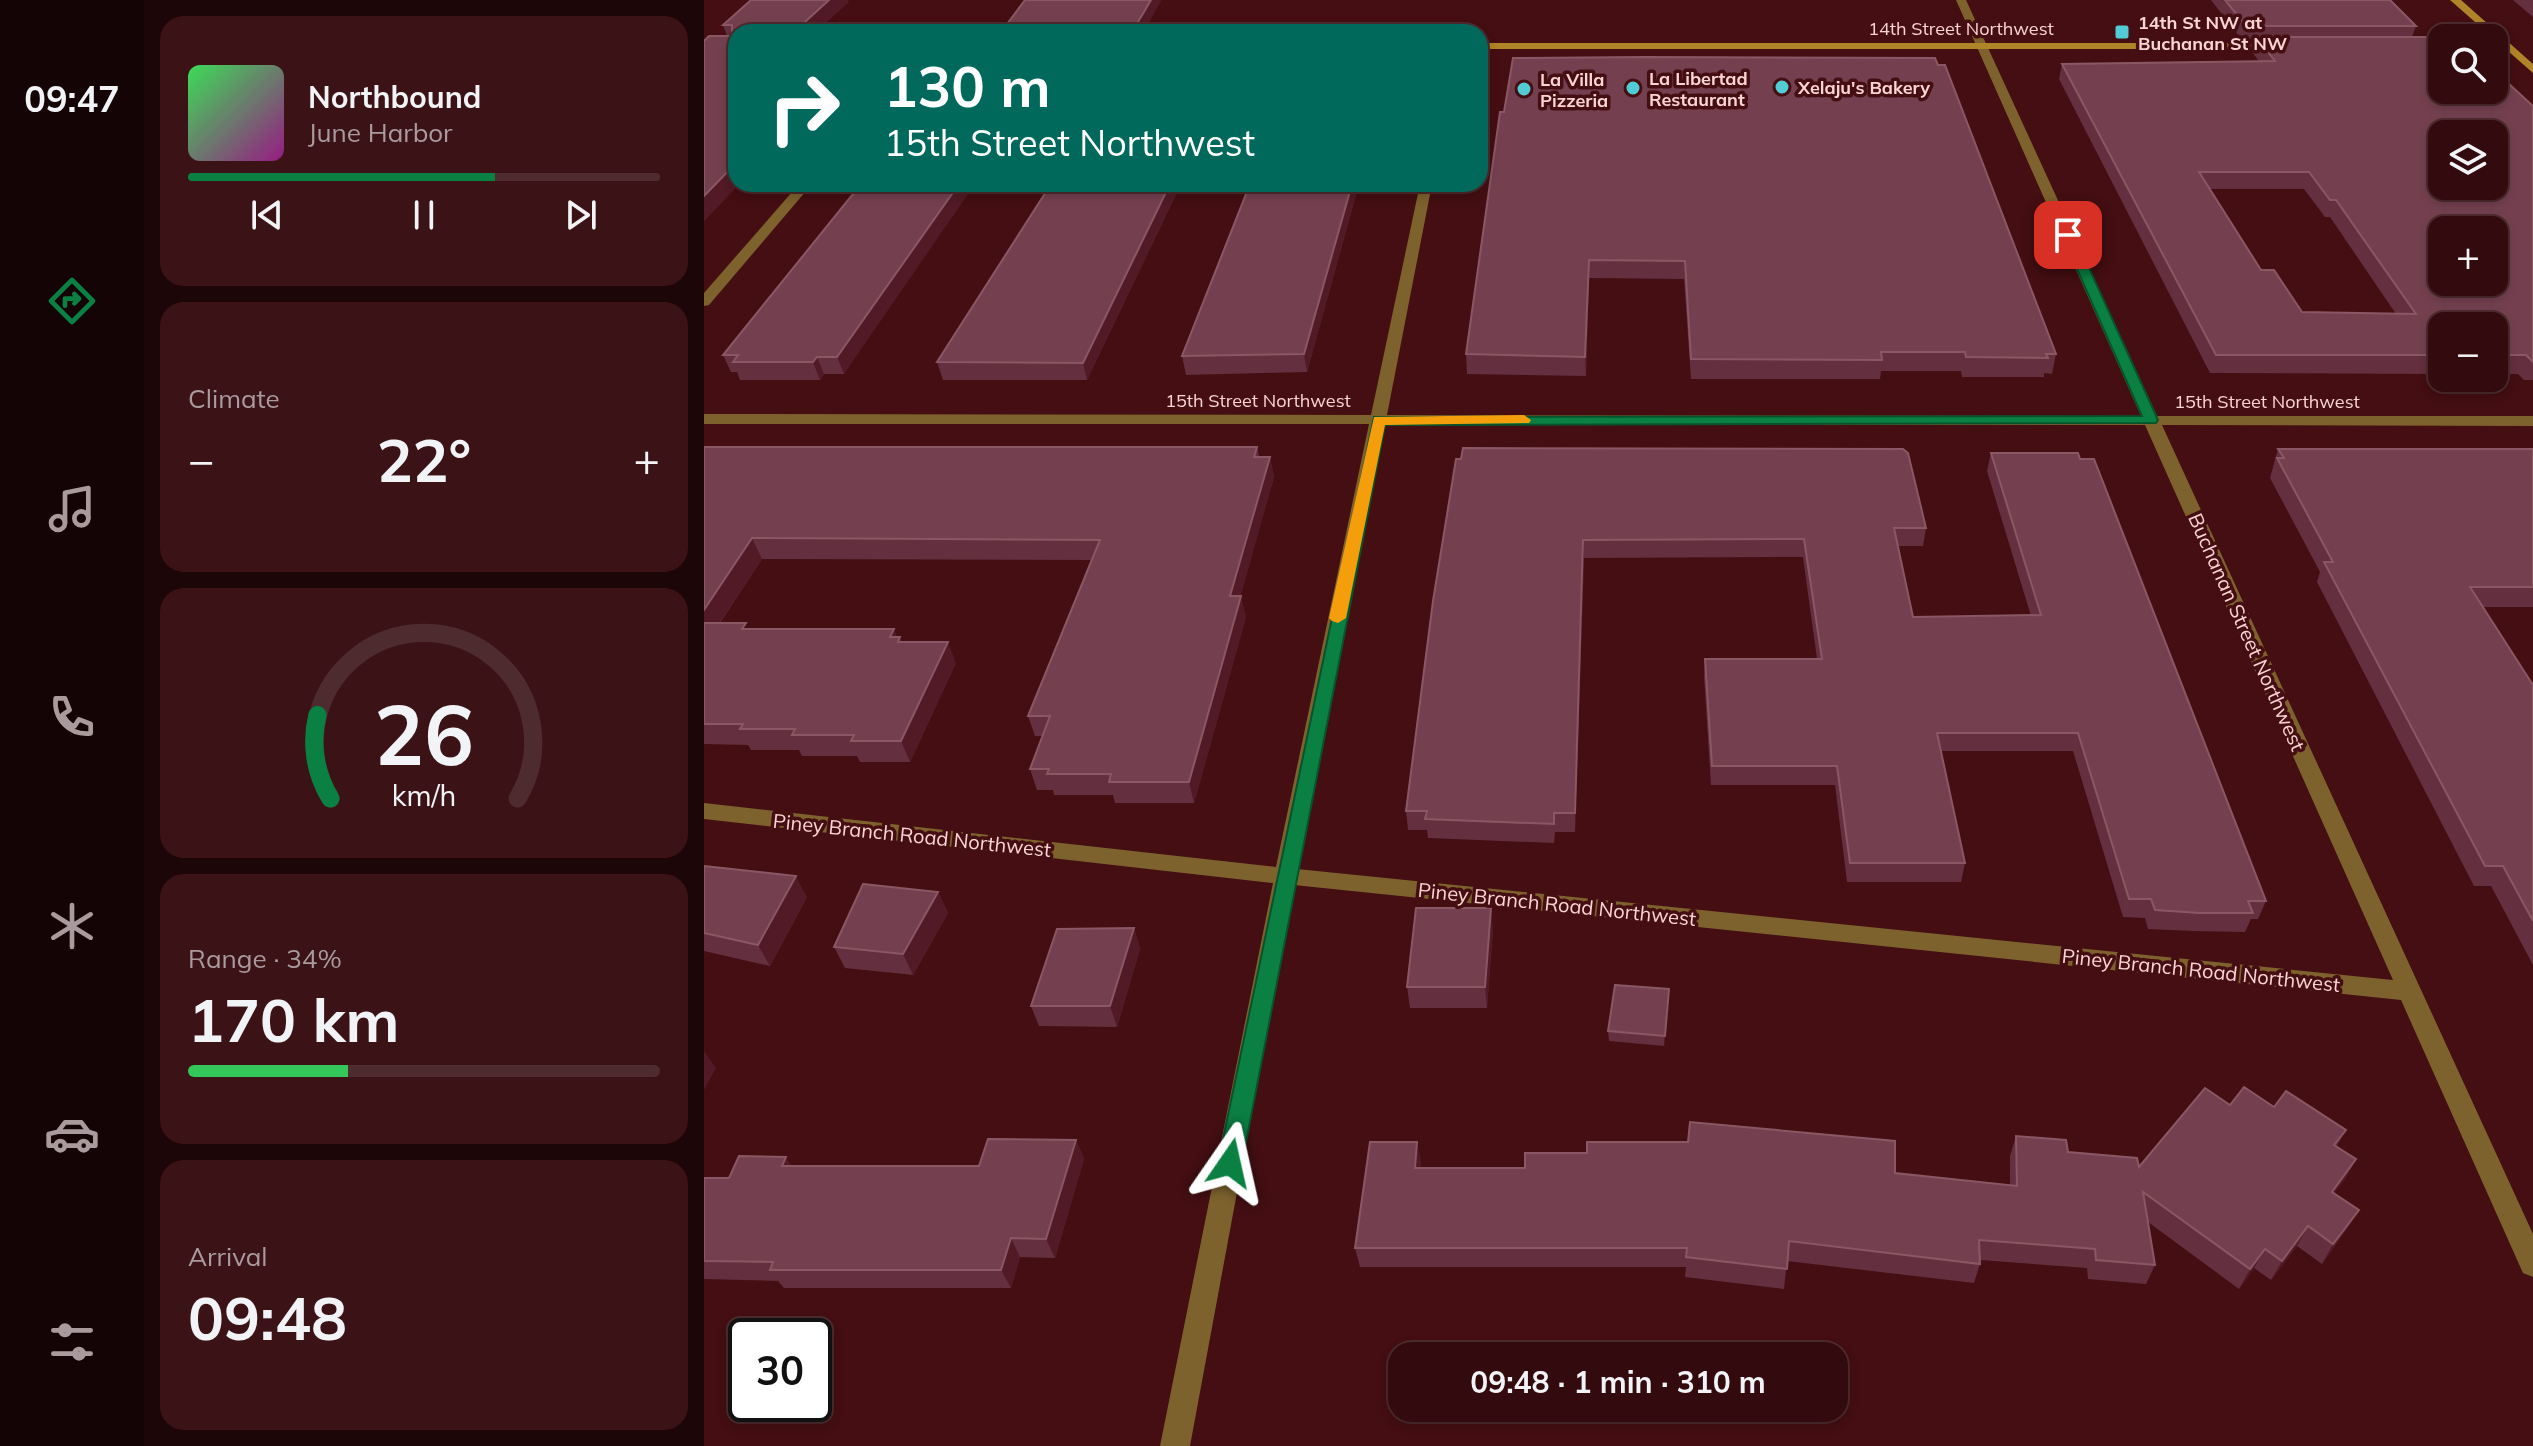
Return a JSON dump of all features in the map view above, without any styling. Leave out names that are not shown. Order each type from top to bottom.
[{"type":"street","name":"Buchanan Street Northwest","points":[[1961,0],[2533,1264]]},
{"type":"street","points":[[2455,0],[2482,24]]},
{"type":"street","name":"14th Street Northwest","points":[[1488,46],[2295,46]]},
{"type":"street","points":[[2508,46],[2520,46]]},
{"type":"street","points":[[2508,47],[2533,70]]},
{"type":"street","points":[[704,302],[799,192]]},
{"type":"street","points":[[1175,1446],[1285,876],[1424,192]]},
{"type":"street","name":"15th Street Northwest","points":[[704,419],[2533,421]]},
{"type":"street","name":"Piney Branch Road Northwest","points":[[704,811],[1285,876],[2410,991]]},
{"type":"building","points":[[751,0],[829,0],[803,24],[723,25]]},
{"type":"building","points":[[1025,0],[1151,0],[1137,24],[1007,24]]},
{"type":"building","points":[[2225,0],[2390,0],[2416,26],[2246,26]]},
{"type":"building","points":[[709,36],[728,36],[728,171],[704,196],[704,41]]},
{"type":"building","points":[[2256,37],[2428,37],[2428,104],[2508,104],[2508,83],[2533,106],[2533,362],[2526,355],[2508,355],[2508,312],[2428,312],[2428,355],[2216,355],[2062,64],[2275,61]],"holes":[[[2199,172],[2309,172],[2330,200],[2336,200],[2416,314],[2302,312],[2274,270],[2261,270]]]},
{"type":"building","points":[[1513,58],[1935,58],[1938,65],[1945,65],[2056,354],[2046,354],[2048,358],[1966,357],[1965,352],[1881,352],[1882,360],[1691,359],[1685,261],[1589,260],[1585,357],[1466,354],[1500,112],[1504,112]]},
{"type":"building","points":[[855,192],[953,192],[837,357],[817,357],[813,362],[733,362],[738,355],[723,355]]},
{"type":"building","points":[[1046,192],[1166,192],[1083,363],[937,362]]},
{"type":"building","points":[[1247,192],[1350,192],[1304,354],[1182,356]]},
{"type":"building","points":[[704,447],[1257,447],[1254,457],[1270,457],[1230,596],[1241,596],[1189,782],[1109,782],[1111,774],[1047,774],[1049,769],[1030,769],[1050,716],[1028,716],[1100,540],[752,538],[704,610]]},
{"type":"building","points":[[1463,448],[1903,449],[1908,453],[1926,528],[1894,528],[1913,617],[2041,615],[1991,453],[2078,453],[2080,459],[2094,459],[2266,901],[2248,901],[2253,913],[2200,913],[2155,910],[2151,899],[2129,899],[2078,733],[1937,733],[1965,863],[1850,863],[1837,766],[1712,766],[1705,659],[1822,659],[1804,539],[1583,540],[1575,813],[1554,813],[1554,824],[1425,819],[1427,811],[1406,811],[1433,601],[1456,459],[1461,459]]},
{"type":"building","points":[[2278,449],[2533,449],[2533,587],[2470,587],[2533,685],[2533,921],[2503,866],[2485,866],[2324,562],[2333,562],[2277,458],[2284,458]]},
{"type":"building","points":[[704,623],[746,623],[742,629],[894,629],[890,637],[900,637],[898,642],[948,642],[901,741],[851,741],[854,735],[792,735],[795,729],[740,729],[743,724],[704,724]]},
{"type":"building","points":[[704,866],[796,876],[758,945],[704,933]]},
{"type":"building","points":[[863,884],[938,892],[903,954],[834,947]]},
{"type":"building","points":[[1416,908],[1491,908],[1485,987],[1407,987]]},
{"type":"building","points":[[1134,928],[1110,1006],[1031,1006],[1057,929]]},
{"type":"building","points":[[1615,985],[1669,989],[1665,1036],[1608,1031]]},
{"type":"building","points":[[2244,1087],[2274,1107],[2286,1091],[2346,1130],[2334,1145],[2356,1159],[2332,1192],[2359,1210],[2333,1244],[2308,1226],[2282,1261],[2265,1249],[2250,1269],[2143,1192],[2155,1265],[2096,1260],[2095,1249],[1979,1240],[1980,1264],[1789,1241],[1787,1269],[1686,1257],[1687,1248],[1355,1248],[1370,1142],[1417,1142],[1415,1168],[1525,1168],[1525,1153],[1587,1153],[1587,1142],[1688,1142],[1690,1122],[1895,1141],[1895,1173],[2017,1186],[2016,1136],[2066,1140],[2068,1152],[2137,1158],[2139,1167],[2205,1088],[2230,1105]]},
{"type":"building","points":[[988,1139],[1076,1140],[1046,1239],[1011,1238],[1001,1270],[770,1270],[773,1262],[704,1261],[704,1178],[729,1178],[739,1156],[786,1157],[782,1166],[979,1166]]},
{"type":"slow traffic","points":[[1338,618],[1379,420],[1524,420]]},
{"type":"place","name":"14th St NW at Buchanan St NW","points":[[2122,32]]},
{"type":"place","name":"Xelaju's Bakery","points":[[1782,87]]},
{"type":"place","name":"La Libertad Restaurant","points":[[1633,88]]},
{"type":"place","name":"La Villa Pizzeria","points":[[1524,89]]},
{"type":"route","points":[[1230,1163],[1285,876],[1379,420],[2151,420],[2068,235]]}]
